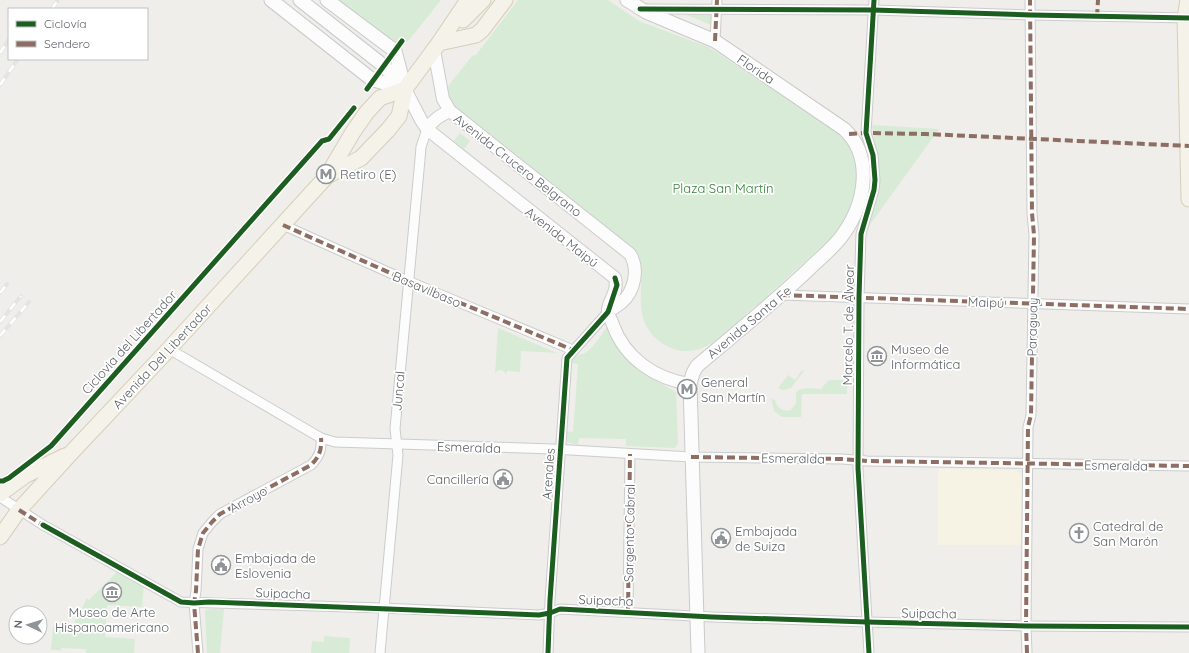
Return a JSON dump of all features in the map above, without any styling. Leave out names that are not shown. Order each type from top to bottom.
[{"type":"main road","points":[[271,0],[370,78],[405,89]]},
{"type":"main road","points":[[300,0],[384,66],[405,89]]},
{"type":"main road","points":[[327,0],[395,51],[405,89]]},
{"type":"main road","name":"Avenida Del Libertador","points":[[327,176],[361,158],[388,130],[399,116],[405,89],[468,0]]},
{"type":"main road","name":"Avenida Del Libertador","points":[[436,47],[483,0]]},
{"type":"main road","points":[[436,47],[476,35],[482,30],[505,0]]},
{"type":"main road","name":"Florida","points":[[627,0],[640,9],[661,19],[715,41],[849,134]]},
{"type":"main road","points":[[1188,0],[1189,198]]},
{"type":"main road","name":"Avenida Del Libertador","points":[[0,537],[19,510],[169,350],[327,176],[353,132],[367,112],[380,98],[405,89]]},
{"type":"main road","name":"Avenida Santa Fe","points":[[698,653],[691,457],[690,384],[693,373],[697,366],[782,295],[839,239],[848,227],[856,210],[862,189],[863,168],[860,153],[849,134]]},
{"type":"main road","points":[[0,494],[26,475],[71,453]]},
{"type":"street","name":"Marcelo T. de Alvear","points":[[869,653],[858,460],[859,297],[861,234],[874,190],[875,180],[873,154],[866,132],[874,0]]},
{"type":"street","name":"Paraguay","points":[[1027,653],[1028,428],[1031,415],[1034,235],[1032,212],[1030,0]]},
{"type":"street","points":[[715,41],[717,4]]},
{"type":"street","points":[[640,9],[717,4],[1031,15],[1187,18]]},
{"type":"street","name":"Avenida Crucero Belgrano","points":[[436,47],[443,99],[450,111],[626,250],[632,257],[633,262]]},
{"type":"street","name":"Avenida Maipú","points":[[405,89],[427,129],[615,278]]},
{"type":"street","points":[[427,129],[432,121],[438,116],[450,111]]},
{"type":"street","name":"Juncal","points":[[380,653],[398,455],[395,429],[408,281],[421,147],[427,129]]},
{"type":"street","points":[[849,134],[866,132]]},
{"type":"street","name":"Basavilbaso","points":[[283,225],[408,281],[573,350]]},
{"type":"street","points":[[633,262],[624,274],[615,278],[617,285],[608,312],[615,331],[631,356],[668,379],[690,384]]},
{"type":"street","name":"Arenales","points":[[548,653],[568,358],[573,350],[608,312],[622,302],[632,287],[634,280],[635,271],[633,262]]},
{"type":"street","name":"Maipú","points":[[782,295],[1189,309]]},
{"type":"street","points":[[169,350],[321,438],[335,442],[396,445]]},
{"type":"street","name":"Arroyo","points":[[198,653],[194,603],[198,549],[203,533],[220,514],[311,465],[317,459],[321,450],[321,438]]},
{"type":"street","name":"Esmeralda","points":[[396,445],[561,450],[691,457],[1189,466]]},
{"type":"street","name":"Sargento Cabral","points":[[628,612],[630,454]]},
{"type":"street","name":"Suipacha","points":[[0,497],[19,510],[181,602],[383,608],[538,615],[550,613],[560,609],[867,622],[1026,626],[1189,627]]},
{"type":"shaded area","points":[[938,469],[1016,470],[1022,476],[1021,545],[938,545]]},
{"type":"green space","points":[[335,0],[441,0],[409,40],[398,44]]},
{"type":"green space","name":"Plaza San Martín","points":[[518,0],[608,0],[639,21],[708,47],[835,131],[847,142],[857,164],[861,178],[852,206],[844,221],[831,238],[767,296],[771,301],[759,311],[755,306],[725,334],[714,342],[703,348],[691,351],[678,350],[657,340],[648,330],[641,309],[641,271],[637,257],[449,106],[447,89],[449,85],[472,56],[476,55]]},
{"type":"green space","points":[[714,14],[713,25],[687,15]]},
{"type":"green space","points":[[872,125],[939,129],[866,230],[879,173]]},
{"type":"green space","points":[[460,133],[470,141],[464,149],[454,141]]},
{"type":"green space","points":[[607,327],[636,367],[651,378],[676,392],[678,443],[675,448],[626,446],[626,439],[579,438],[578,445],[567,442],[565,431],[573,432],[578,364],[570,363],[574,358],[591,349]]},
{"type":"green space","points":[[498,328],[557,353],[521,351],[520,372],[507,371],[506,375],[504,371],[499,370],[495,374]]},
{"type":"green space","points":[[802,370],[804,371],[791,388],[783,390],[778,388],[788,375],[795,380]]},
{"type":"green space","points":[[829,380],[847,380],[847,394],[802,394],[801,417],[782,417],[774,411],[771,398],[775,400],[780,409],[791,410],[796,403],[796,393],[800,389],[821,389]]},
{"type":"green space","points":[[119,570],[144,583],[142,607],[107,605],[105,637],[135,639],[134,653],[86,653],[86,649],[61,648],[61,650],[51,650],[53,626],[68,627],[73,625],[87,598],[89,600]]},
{"type":"green space","points":[[208,609],[224,609],[220,653],[207,653],[205,611]]},
{"type":"green space","points":[[324,636],[350,638],[349,653],[311,653],[312,641],[324,642]]},
{"type":"railway","points":[[53,8],[58,0]]},
{"type":"railway","points":[[0,53],[8,41]]},
{"type":"railway","points":[[0,85],[17,60]]},
{"type":"railway","points":[[0,293],[7,284]]},
{"type":"railway","points":[[0,322],[21,296]]},
{"type":"railway","points":[[0,336],[29,302]]},
{"type":"marked path","points":[[715,41],[717,0]]},
{"type":"marked path","points":[[1027,653],[1028,427],[1031,415],[1034,235],[1032,213],[1030,0]]},
{"type":"marked path","points":[[1097,17],[1098,0]]},
{"type":"marked path","points":[[849,134],[926,134],[1189,146]]},
{"type":"marked path","points":[[283,225],[408,281],[573,350]]},
{"type":"marked path","points":[[782,295],[1189,309]]},
{"type":"marked path","points":[[198,653],[194,603],[198,549],[203,533],[220,514],[311,465],[319,453],[321,438]]},
{"type":"marked path","points":[[628,612],[630,454]]},
{"type":"marked path","points":[[691,457],[1189,466]]},
{"type":"marked path","points":[[19,510],[46,527]]},
{"type":"cycle path","points":[[869,653],[858,468],[859,297],[861,234],[874,190],[875,180],[873,155],[866,133],[874,0]]},
{"type":"cycle path","points":[[640,9],[873,10],[1189,18]]},
{"type":"cycle path","points":[[367,89],[402,41]]},
{"type":"cycle path","name":"Ciclovia del Libertador","points":[[0,481],[9,478],[51,446],[322,141],[329,139],[354,108]]},
{"type":"cycle path","points":[[548,653],[550,600],[567,358],[608,312],[617,285],[615,278]]},
{"type":"cycle path","points":[[43,525],[181,602],[539,615],[560,609],[712,617],[867,622],[1026,626],[1189,627]]},
{"type":"place","name":"Retiro (E)","points":[[326,174]]},
{"type":"place","name":"Museo de Informática","points":[[877,356]]},
{"type":"place","name":"General San Martín","points":[[687,389]]},
{"type":"place","name":"Cancillería","points":[[503,479]]},
{"type":"place","name":"Catedral de San Marón","points":[[1079,533]]},
{"type":"place","name":"Embajada de Suiza","points":[[721,538]]},
{"type":"place","name":"Embajada de Eslovenia","points":[[221,565]]},
{"type":"place","name":"Museo de Arte Hispanoamericano","points":[[112,592]]}]
